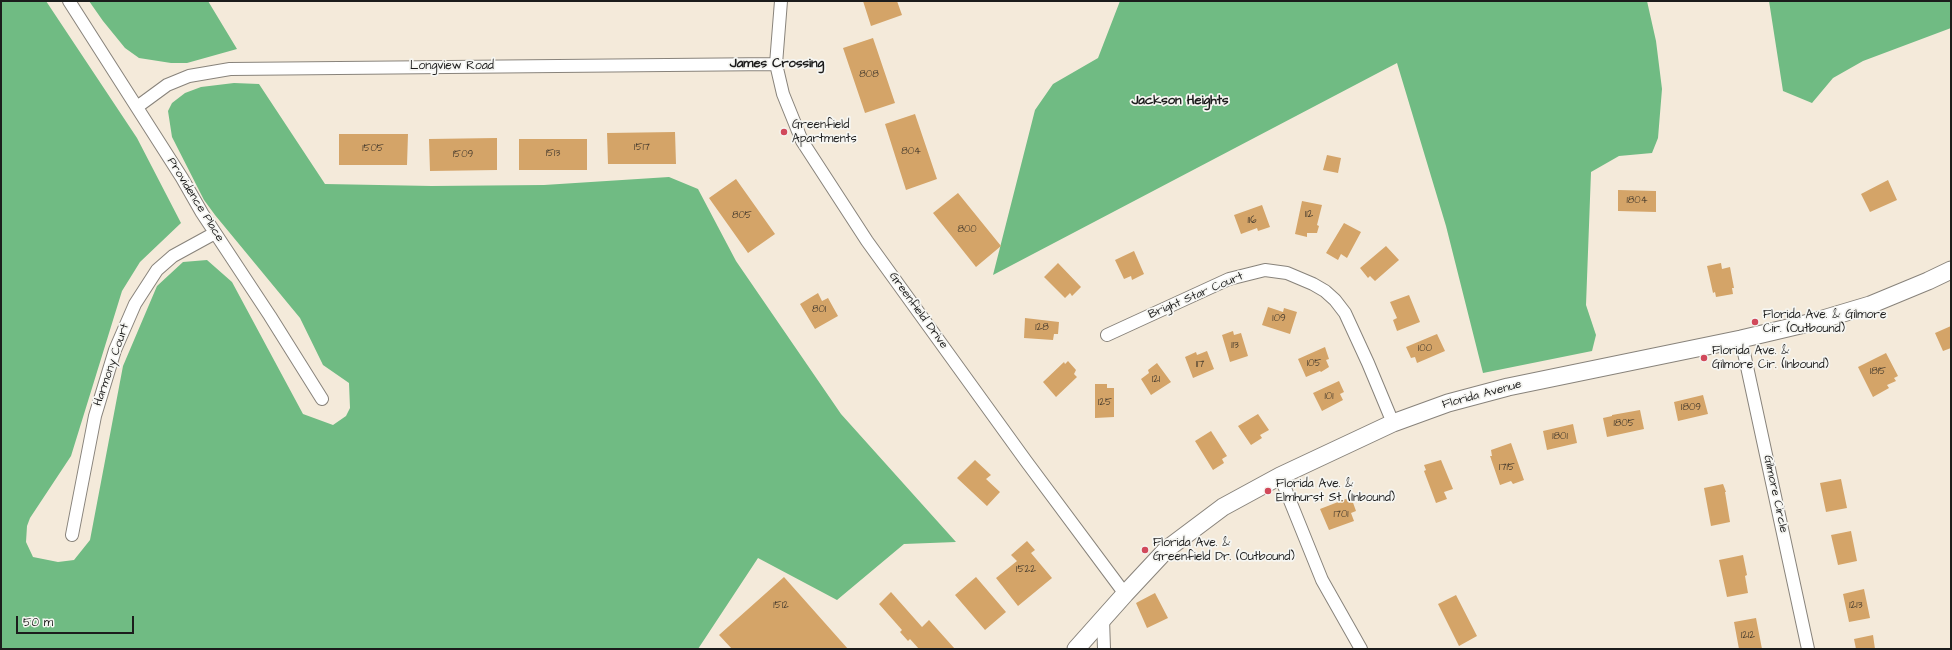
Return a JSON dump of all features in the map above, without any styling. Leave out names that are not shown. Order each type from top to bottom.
[{"type":"main road","name":"Florida Avenue","points":[[1076,649],[1167,549],[1223,507],[1280,476],[1393,423],[1448,403],[1508,387],[1741,339],[1813,322],[1870,305],[1951,270]]},
{"type":"street","name":"Providence Place","points":[[69,1],[322,399]]},
{"type":"street","name":"Greenfield Drive","points":[[781,1],[776,64],[782,94],[802,141],[867,241],[1026,461],[1125,594]]},
{"type":"street","name":"Longview Road","points":[[137,107],[167,85],[189,76],[230,69],[776,64]]},
{"type":"street","name":"Harmony Court","points":[[72,534],[95,416],[115,350],[134,304],[157,270],[173,256],[216,233]]},
{"type":"street","name":"Bright Star Court","points":[[1107,335],[1229,279],[1265,270],[1287,273],[1313,284],[1325,292],[1335,300],[1345,314],[1374,376],[1393,423]]},
{"type":"street","name":"Gilmore Circle","points":[[1741,339],[1808,649]]},
{"type":"street","points":[[1280,476],[1322,580],[1361,649]]},
{"type":"street","points":[[1103,618],[1104,649]]},
{"type":"green space","points":[[1,1],[46,1],[137,138],[181,223],[140,262],[122,291],[71,456],[30,518],[27,526],[26,542],[33,557],[58,562],[74,560],[90,540],[123,366],[157,286],[183,262],[207,260],[232,282],[303,414],[333,425],[346,416],[350,408],[349,383],[323,365],[300,318],[204,200],[172,137],[168,111],[172,103],[185,93],[201,87],[234,83],[259,84],[325,184],[432,186],[544,185],[669,177],[698,189],[736,261],[841,414],[956,542],[904,544],[837,600],[758,558],[698,649],[1,649]]},
{"type":"green space","points":[[89,1],[208,1],[237,49],[187,63],[171,63],[139,58],[125,48]]},
{"type":"green space","points":[[1120,1],[1647,1],[1656,41],[1662,89],[1658,138],[1652,153],[1619,156],[1591,172],[1586,305],[1596,335],[1592,351],[1483,373],[1446,226],[1397,63],[993,275],[1035,110],[1053,84],[1098,58]]},
{"type":"green space","points":[[1769,1],[1951,1],[1951,28],[1863,61],[1833,78],[1812,103],[1783,91]]},
{"type":"building","points":[[863,1],[897,1],[902,15],[871,26]]},
{"type":"building","points":[[873,38],[895,103],[865,113],[843,48]]},
{"type":"building","points":[[915,114],[937,179],[906,190],[885,124]]},
{"type":"building","points":[[675,132],[676,164],[608,164],[607,133]]},
{"type":"building","points":[[339,134],[408,134],[407,165],[339,165]]},
{"type":"building","points":[[497,138],[497,170],[430,171],[429,139]]},
{"type":"building","points":[[519,139],[587,139],[587,170],[519,170]]},
{"type":"building","points":[[1327,155],[1341,158],[1338,173],[1323,170]]},
{"type":"building","points":[[736,179],[775,234],[748,253],[709,198]]},
{"type":"building","points":[[1888,180],[1897,200],[1870,212],[1861,194]]},
{"type":"building","points":[[1618,190],[1656,191],[1656,212],[1618,211]]},
{"type":"building","points":[[958,193],[1001,246],[976,267],[933,213]]},
{"type":"building","points":[[1302,201],[1322,205],[1317,225],[1319,226],[1317,233],[1307,233],[1307,237],[1295,234]]},
{"type":"building","points":[[1262,205],[1270,227],[1258,231],[1257,228],[1241,234],[1234,215]]},
{"type":"building","points":[[1344,223],[1361,232],[1347,258],[1341,254],[1338,260],[1326,253]]},
{"type":"building","points":[[1386,246],[1399,260],[1375,281],[1370,276],[1368,278],[1360,268]]},
{"type":"building","points":[[1134,251],[1144,274],[1132,280],[1131,276],[1124,279],[1115,260]]},
{"type":"building","points":[[1058,263],[1081,287],[1072,296],[1070,293],[1065,298],[1044,277]]},
{"type":"building","points":[[1721,263],[1722,269],[1730,267],[1734,288],[1732,288],[1733,294],[1716,297],[1715,292],[1713,293],[1707,266]]},
{"type":"building","points":[[818,293],[822,301],[828,298],[838,316],[815,329],[800,304]]},
{"type":"building","points":[[1409,295],[1420,322],[1397,331],[1393,320],[1397,318],[1390,302]]},
{"type":"building","points":[[1268,307],[1283,312],[1284,308],[1297,312],[1290,334],[1262,325]]},
{"type":"building","points":[[1025,318],[1059,322],[1058,334],[1054,334],[1053,340],[1024,338]]},
{"type":"building","points":[[1951,326],[1951,348],[1943,351],[1935,333]]},
{"type":"building","points":[[1233,331],[1234,335],[1241,333],[1248,356],[1230,362],[1222,335]]},
{"type":"building","points":[[1437,334],[1445,351],[1417,363],[1415,357],[1411,358],[1406,347]]},
{"type":"building","points":[[1325,347],[1329,359],[1326,360],[1329,367],[1321,372],[1320,371],[1306,377],[1298,359]]},
{"type":"building","points":[[1207,351],[1214,369],[1193,378],[1185,357],[1196,352],[1197,355]]},
{"type":"building","points":[[1886,353],[1898,376],[1894,378],[1896,381],[1887,385],[1889,388],[1873,397],[1858,367]]},
{"type":"building","points":[[1068,361],[1076,370],[1074,374],[1077,377],[1056,397],[1043,382],[1064,362],[1065,364]]},
{"type":"building","points":[[1157,363],[1171,382],[1151,395],[1141,379],[1149,373],[1148,370]]},
{"type":"building","points":[[1339,381],[1344,392],[1340,394],[1343,400],[1322,411],[1313,393]]},
{"type":"building","points":[[1095,384],[1107,384],[1107,388],[1114,388],[1114,417],[1095,418]]},
{"type":"building","points":[[1703,395],[1708,414],[1678,421],[1674,402]]},
{"type":"building","points":[[1640,410],[1644,429],[1607,437],[1603,418]]},
{"type":"building","points":[[1258,414],[1269,430],[1260,435],[1262,438],[1251,445],[1238,426]]},
{"type":"building","points":[[1573,424],[1577,443],[1547,450],[1543,431]]},
{"type":"building","points":[[1211,431],[1227,456],[1222,459],[1224,463],[1213,470],[1195,441]]},
{"type":"building","points":[[1511,443],[1524,480],[1513,484],[1511,481],[1500,485],[1490,456],[1492,456],[1491,450]]},
{"type":"building","points":[[975,460],[991,475],[986,479],[1000,492],[987,506],[957,478]]},
{"type":"building","points":[[1441,460],[1453,489],[1444,492],[1447,499],[1436,503],[1424,471],[1426,470],[1424,465]]},
{"type":"building","points":[[1841,479],[1847,508],[1826,512],[1820,483]]},
{"type":"building","points":[[1723,484],[1726,492],[1730,522],[1711,526],[1704,488]]},
{"type":"building","points":[[1351,497],[1356,511],[1351,513],[1354,521],[1329,530],[1320,509]]},
{"type":"building","points":[[1851,531],[1857,561],[1838,565],[1831,535]]},
{"type":"building","points":[[1027,541],[1035,550],[1031,553],[1052,578],[1018,606],[996,578],[1017,561],[1011,555]]},
{"type":"building","points":[[1743,555],[1747,575],[1745,576],[1748,593],[1727,597],[1719,560]]},
{"type":"building","points":[[784,577],[848,649],[732,649],[719,635]]},
{"type":"building","points":[[976,577],[1006,612],[985,630],[955,595]]},
{"type":"building","points":[[1864,589],[1870,618],[1849,622],[1843,594]]},
{"type":"building","points":[[891,592],[922,627],[929,620],[955,649],[919,649],[910,639],[908,641],[900,632],[902,630],[879,604]]},
{"type":"building","points":[[1155,593],[1168,618],[1147,628],[1136,603]]},
{"type":"building","points":[[1456,595],[1477,636],[1459,646],[1438,604]]},
{"type":"building","points":[[1756,618],[1762,649],[1739,649],[1734,622]]},
{"type":"building","points":[[1873,635],[1875,649],[1856,649],[1854,639]]},
{"type":"place","name":"Greenfield Apartments","points":[[784,132]]},
{"type":"place","name":"Florida Ave. & Gilmore Cir. (Outbound)","points":[[1755,322]]},
{"type":"place","name":"Florida Ave. & Gilmore Cir. (Inbound)","points":[[1704,358]]},
{"type":"place","name":"Florida Ave. & Elmhurst St. (Inbound)","points":[[1268,491]]},
{"type":"place","name":"Florida Ave. & Greenfield Dr. (Outbound)","points":[[1145,550]]},
{"type":"district","name":"James Crossing","points":[[777,64]]},
{"type":"district","name":"Jackson Heights","points":[[1180,101]]}]
